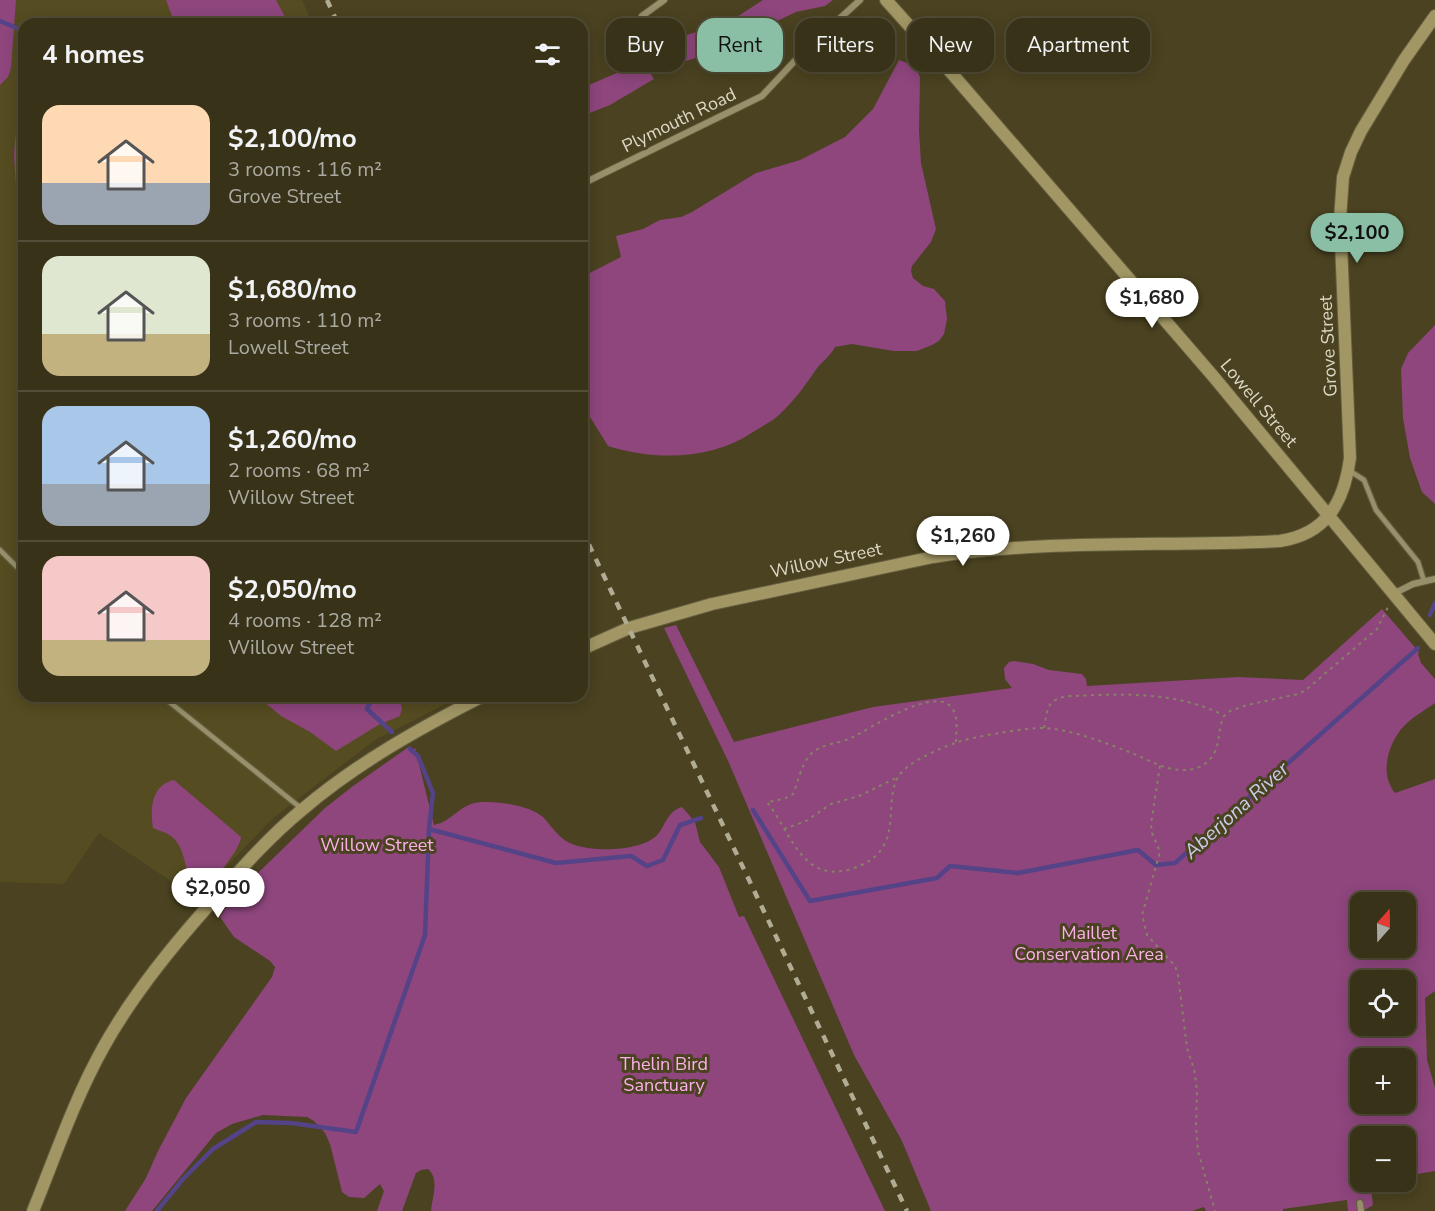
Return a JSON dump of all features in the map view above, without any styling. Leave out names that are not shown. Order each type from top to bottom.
[{"type":"main road","name":"Lowell Street","points":[[886,0],[1052,189],[1330,515],[1435,644]]},
{"type":"main road","name":"Grove Street","points":[[1330,515],[1342,491],[1348,470],[1351,443],[1340,219],[1343,177],[1361,131],[1404,60],[1435,16]]},
{"type":"main road","name":"Willow Street","points":[[588,646],[629,628],[712,604],[912,561],[967,552],[1045,547],[1280,541],[1303,535],[1317,528],[1330,515]]},
{"type":"main road","points":[[33,1211],[79,1097],[116,1026],[152,973],[182,936],[257,852],[302,809],[383,751],[472,702]]},
{"type":"street","points":[[642,16],[664,0]]},
{"type":"street","name":"Plymouth Road","points":[[588,181],[762,96],[803,51],[860,0]]},
{"type":"street","points":[[1395,593],[1413,584],[1435,579]]},
{"type":"lane","points":[[1348,470],[1364,480],[1376,510],[1418,562],[1424,581]]},
{"type":"lane","points":[[0,550],[18,568]]},
{"type":"lane","points":[[169,702],[302,809]]},
{"type":"path","points":[[956,742],[957,721],[953,709],[947,703],[937,700],[891,716],[852,738],[821,747],[809,756],[793,794],[784,799],[767,802],[800,854],[812,866],[837,872],[867,863],[879,854],[892,820],[893,790],[898,777],[907,767],[956,742],[1044,728],[1095,741],[1160,766],[1193,770],[1206,764],[1218,746],[1219,729],[1224,716],[1237,708],[1298,694],[1306,690],[1377,629],[1395,593]]},
{"type":"path","points":[[1044,728],[1050,703],[1061,697],[1070,696],[1142,694],[1197,704],[1224,716]]},
{"type":"path","points":[[1160,766],[1151,824],[1160,852],[1142,915],[1147,936],[1175,966],[1178,975],[1185,1030],[1197,1090],[1198,1151],[1215,1211]]},
{"type":"path","points":[[784,829],[806,821],[831,804],[860,796],[898,777]]},
{"type":"shaded area","points":[[0,0],[302,0],[310,18],[18,18],[18,702],[449,702],[375,740],[272,819],[196,898],[99,833],[64,884],[0,882]]},
{"type":"green space","points":[[0,0],[16,0],[11,68],[8,77],[0,85]]},
{"type":"green space","points":[[166,0],[276,0],[286,18],[173,18]]},
{"type":"green space","points":[[763,0],[833,0],[825,6],[796,12],[783,18],[735,18]]},
{"type":"green space","points":[[697,32],[697,58],[686,61],[685,56],[685,35]]},
{"type":"green space","points":[[899,60],[907,63],[907,72],[918,72],[920,77],[921,163],[936,229],[931,242],[912,266],[911,271],[913,278],[923,286],[934,289],[945,301],[947,319],[944,334],[939,341],[917,351],[894,351],[852,344],[835,347],[777,417],[737,441],[720,448],[701,453],[664,456],[608,446],[588,414],[588,274],[621,257],[616,236],[643,229],[660,220],[681,217],[756,173],[800,160],[845,137],[873,109],[893,72],[895,72]]},
{"type":"green space","points":[[619,72],[649,72],[654,79],[610,105],[588,114],[588,85]]},
{"type":"green space","points":[[18,79],[18,204],[14,154]]},
{"type":"green space","points":[[1435,325],[1435,504],[1422,492],[1410,458],[1403,418],[1401,369],[1408,353]]},
{"type":"green space","name":"Maillet Conservation Area","points":[[1382,609],[1419,652],[1421,663],[1435,679],[1435,703],[1411,720],[1398,733],[1390,750],[1387,777],[1395,793],[1435,779],[1435,991],[1425,998],[1427,1060],[1435,1088],[1435,1171],[1416,1174],[1416,1126],[1350,1126],[1350,1192],[1371,1192],[1373,1205],[1363,1211],[1348,1211],[1347,1200],[1283,1209],[1283,1211],[1206,1211],[1204,1207],[1192,1211],[931,1211],[902,1141],[854,1055],[729,763],[664,628],[676,625],[734,742],[873,707],[1012,688],[1005,679],[1004,668],[1009,662],[1014,661],[1033,664],[1049,670],[1082,674],[1087,686],[1238,677],[1303,680]]},
{"type":"green space","points":[[264,702],[400,702],[402,708],[400,716],[380,724],[336,751],[310,732],[281,716]]},
{"type":"green space","name":"Thelin Bird Sanctuary","points":[[410,746],[412,750],[415,748],[434,825],[447,820],[474,803],[506,803],[524,807],[539,814],[560,836],[573,844],[599,849],[618,849],[647,842],[658,834],[670,815],[682,807],[695,822],[700,842],[719,867],[739,917],[744,916],[885,1211],[431,1211],[434,1178],[428,1169],[416,1173],[402,1211],[377,1211],[384,1191],[380,1184],[364,1198],[349,1197],[342,1192],[330,1144],[325,1133],[314,1121],[307,1117],[263,1115],[232,1124],[216,1133],[152,1211],[125,1211],[146,1178],[186,1098],[272,977],[275,967],[270,961],[234,937],[220,917],[231,899],[325,808]]},
{"type":"green space","points":[[174,780],[241,837],[237,849],[226,864],[214,878],[203,886],[191,877],[177,842],[169,835],[153,828],[152,806],[156,793],[166,783]]},
{"type":"waterway","points":[[0,21],[18,28]]},
{"type":"waterway","name":"Aberjona River","points":[[1430,615],[1435,603]]},
{"type":"waterway","name":"Aberjona River","points":[[753,810],[810,901],[937,878],[950,866],[1018,873],[1138,850],[1156,865],[1175,863],[1418,648]]},
{"type":"waterway","points":[[370,702],[367,709],[392,732]]},
{"type":"waterway","points":[[157,1211],[183,1179],[213,1149],[256,1122],[291,1123],[356,1132],[425,935],[429,829],[433,793],[418,756],[410,749]]},
{"type":"waterway","name":"Aberjona River","points":[[429,829],[556,863],[631,856],[647,866],[663,860],[680,825],[701,818]]},
{"type":"railway","points":[[327,0],[335,18]]},
{"type":"railway","points":[[588,543],[907,1211]]}]
